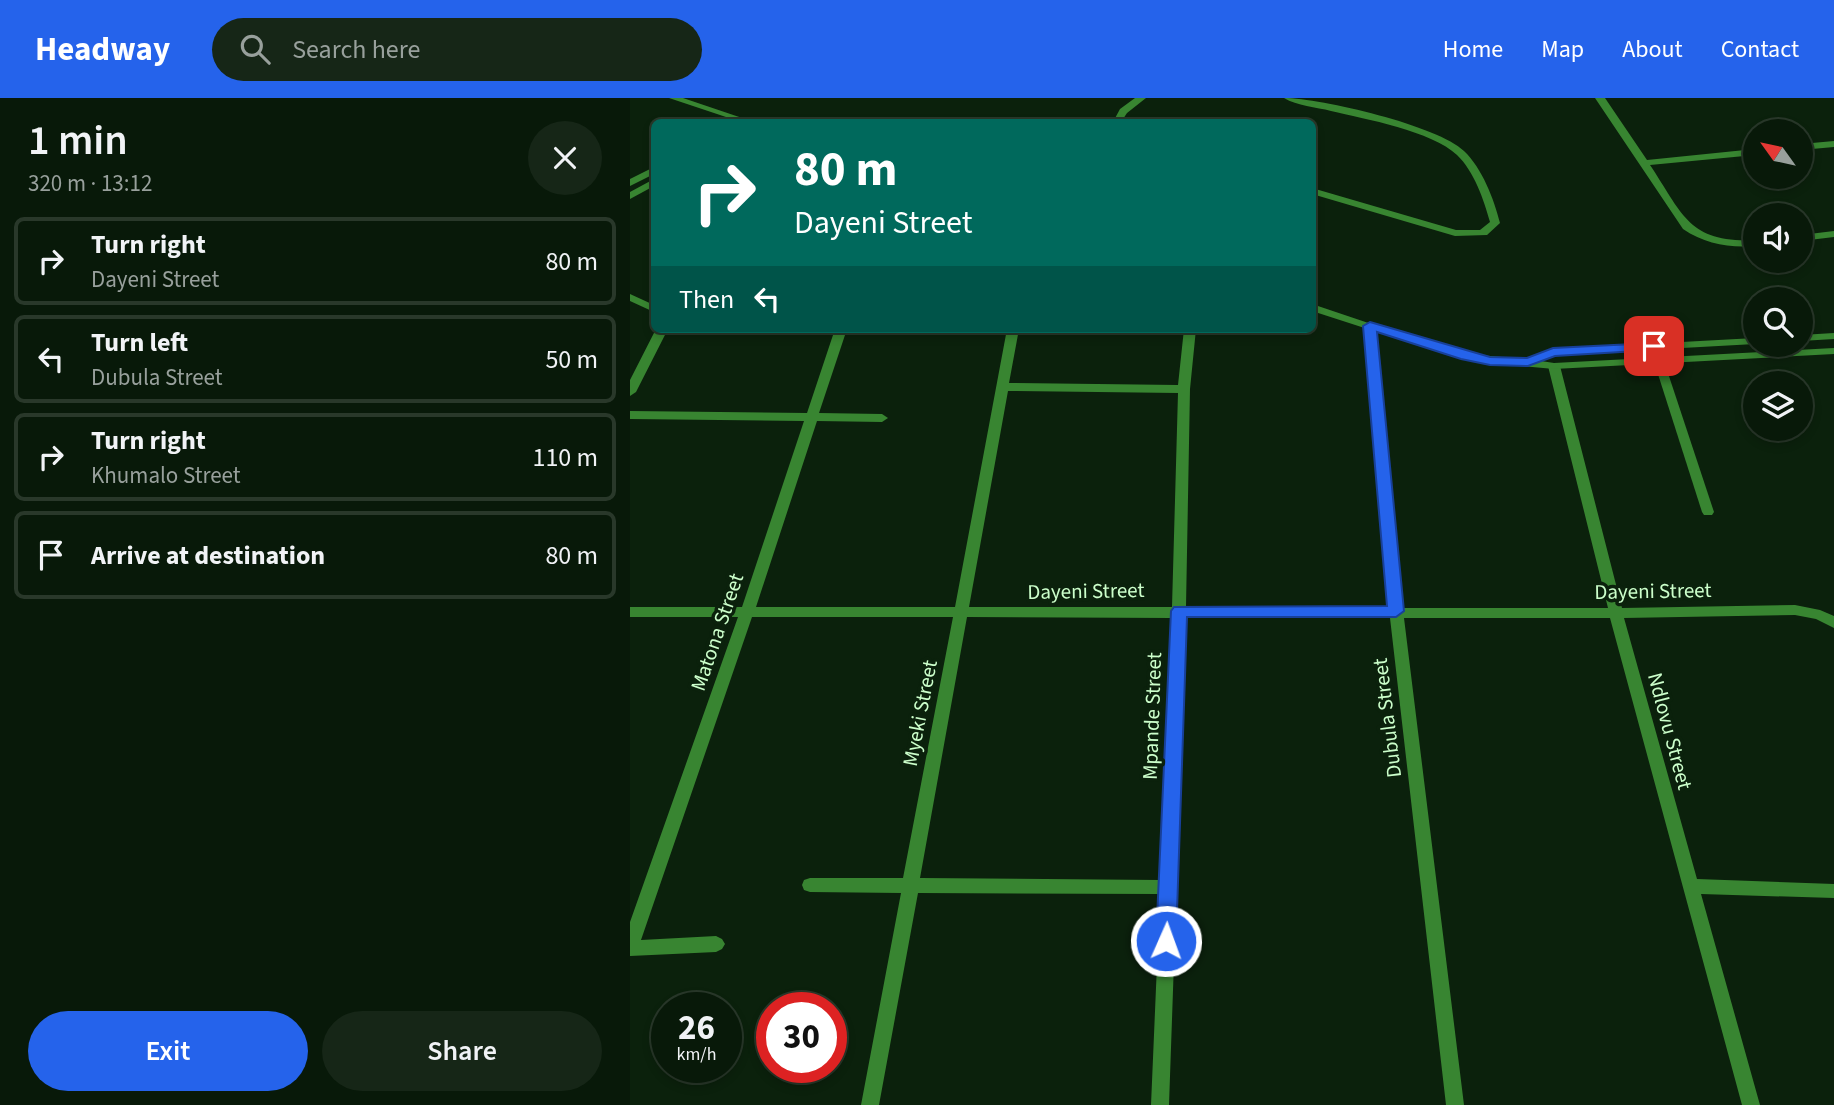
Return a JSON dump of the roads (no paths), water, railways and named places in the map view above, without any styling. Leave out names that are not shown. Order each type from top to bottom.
[{"type":"street","points":[[674,98],[735,119]]},
{"type":"street","points":[[1119,119],[1123,111],[1140,98]]},
{"type":"street","points":[[1289,98],[1426,134],[1451,145],[1466,158],[1495,223],[1483,233],[1455,233],[1316,192]]},
{"type":"street","points":[[1600,98],[1687,227],[1723,243],[1743,243]]},
{"type":"street","points":[[1813,146],[1834,144]]},
{"type":"street","points":[[1644,163],[1743,153]]},
{"type":"street","points":[[630,183],[651,172]]},
{"type":"street","points":[[630,196],[651,183]]},
{"type":"street","points":[[1813,237],[1834,234]]},
{"type":"street","points":[[630,297],[651,308]]},
{"type":"street","points":[[1316,308],[1465,356],[1490,361],[1555,366],[1834,351]]},
{"type":"street","name":"Dubula Street","points":[[1370,326],[1396,611],[1455,1105]]},
{"type":"street","points":[[630,392],[660,333]]},
{"type":"street","name":"Matona Street","points":[[630,948],[747,612],[840,333]]},
{"type":"street","name":"Myeki Street","points":[[870,1105],[1012,333]]},
{"type":"street","name":"Mpande Street","points":[[1160,1105],[1180,611],[1184,389],[1190,333]]},
{"type":"street","points":[[1813,337],[1834,336]]},
{"type":"street","points":[[1528,362],[1553,352],[1743,342]]},
{"type":"street","name":"Ndlovu Street","points":[[1555,366],[1616,613],[1751,1105]]},
{"type":"street","points":[[1001,387],[1184,389]]},
{"type":"street","points":[[630,415],[882,418]]},
{"type":"street","name":"Dayeni Street","points":[[630,612],[1616,613],[1795,610],[1820,615],[1834,623]]},
{"type":"street","points":[[810,884],[1168,887]]},
{"type":"street","points":[[1690,886],[1834,891]]},
{"type":"street","points":[[630,948],[716,944]]},
{"type":"lane","points":[[1654,346],[1708,513]]}]
